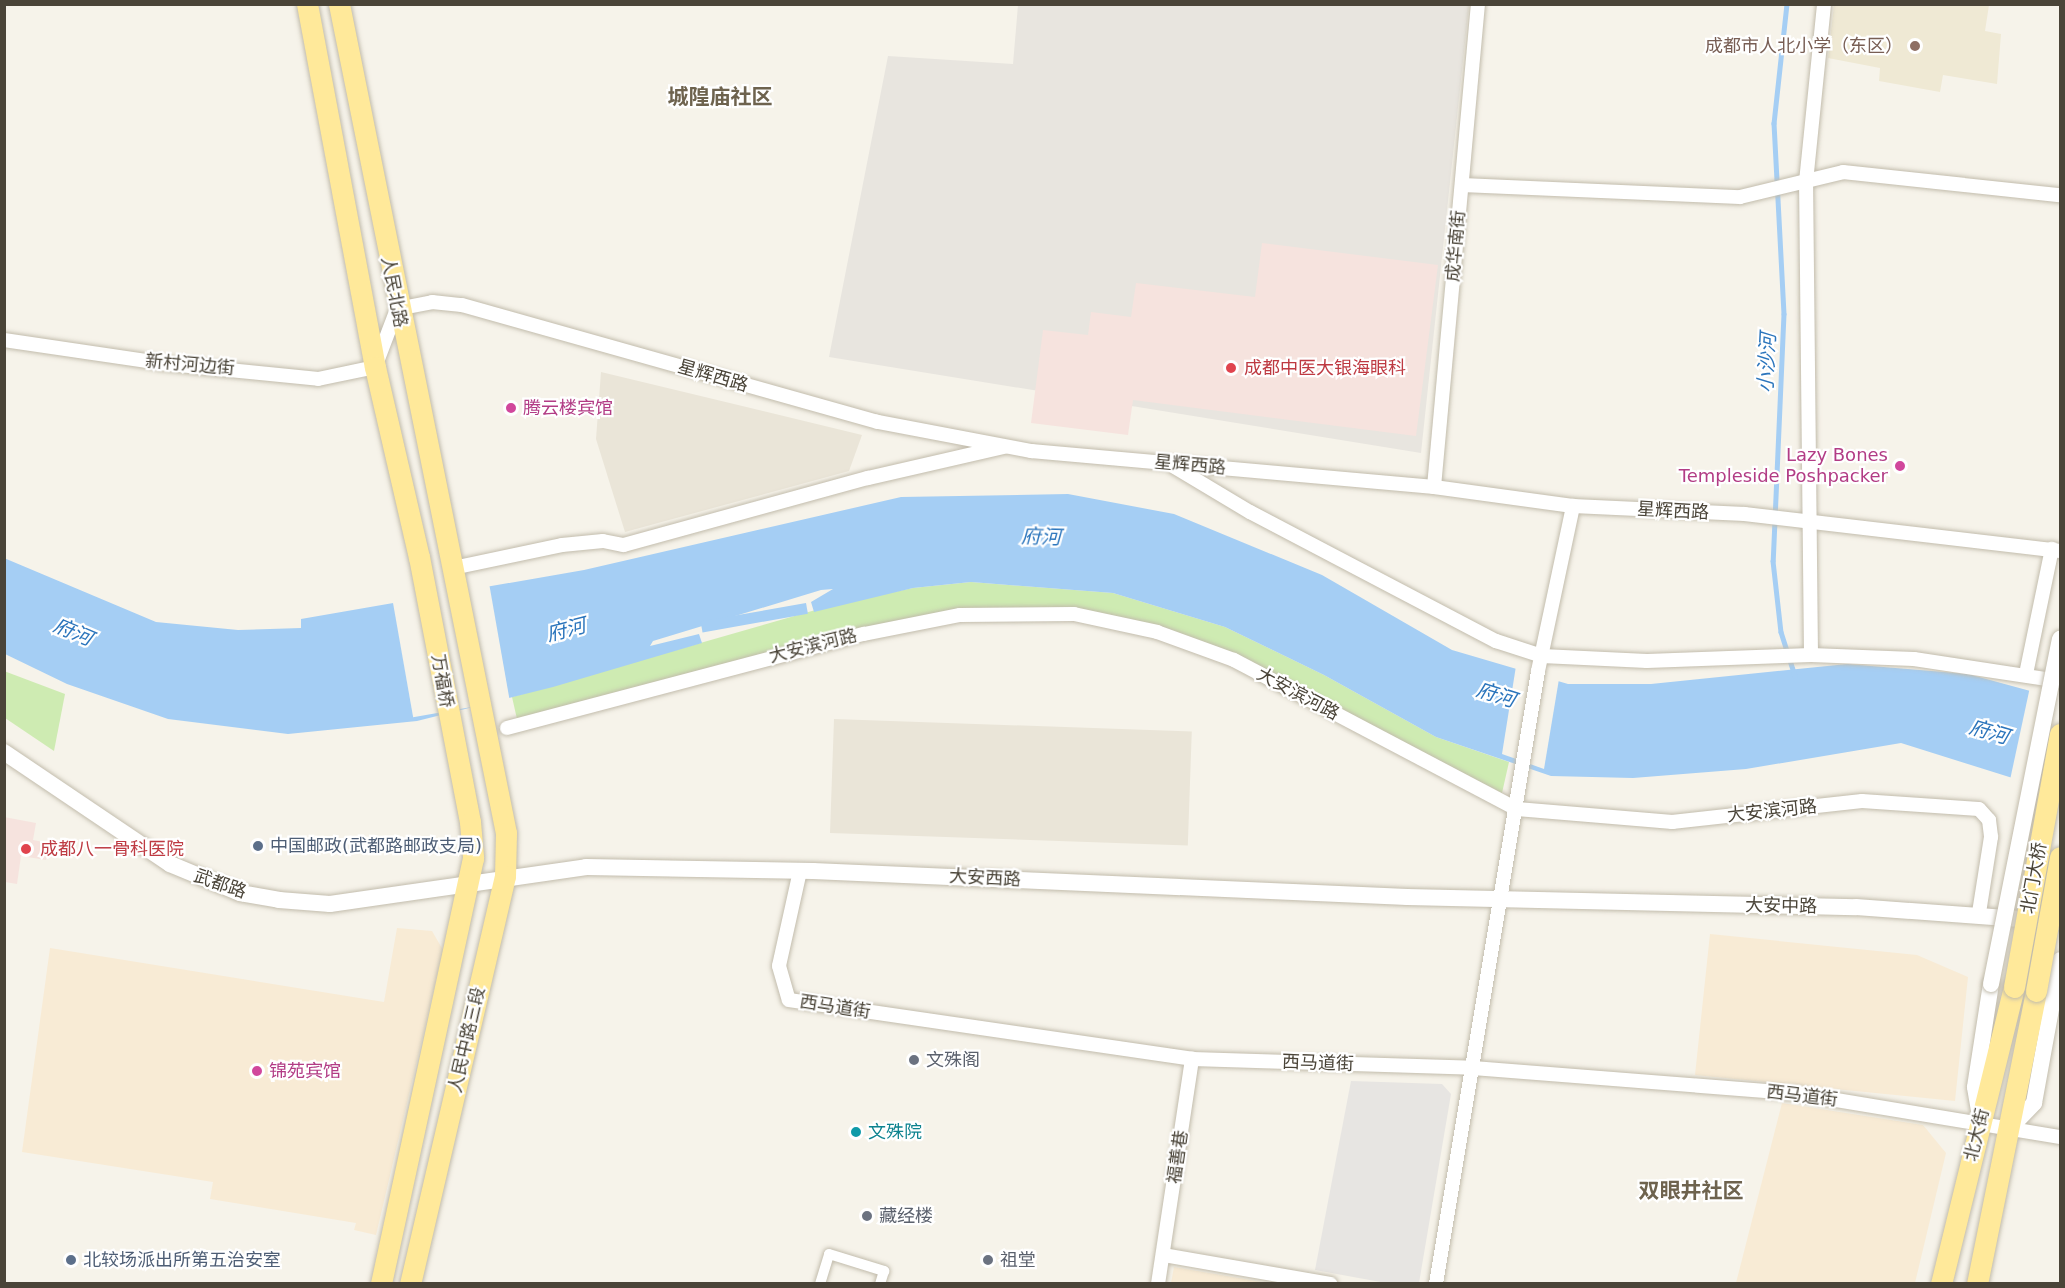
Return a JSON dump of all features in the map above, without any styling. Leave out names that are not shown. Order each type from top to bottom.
[{"type":"main road","name":"人民北路","points":[[307,4],[375,367],[419,556]]},
{"type":"main road","name":"人民北路","points":[[339,4],[397,309],[454,573]]},
{"type":"main road","name":"万福桥","points":[[419,556],[465,806]]},
{"type":"main road","name":"万福桥","points":[[454,573],[499,795]]},
{"type":"main road","name":"北门大桥","points":[[2014,987],[2061,734]]},
{"type":"main road","name":"人民中路三段","points":[[410,1284],[505,876],[506,833],[499,795]]},
{"type":"main road","name":"人民中路三段","points":[[381,1284],[469,883],[472,858],[465,806]]},
{"type":"main road","name":"北门大桥","points":[[2045,992],[2061,857]]},
{"type":"main road","name":"北大街","points":[[1941,1284],[2014,987]]},
{"type":"main road","name":"北大街","points":[[1977,1284],[2045,992]]},
{"type":"street","name":"成华南街","points":[[1434,487],[1478,4]]},
{"type":"street","points":[[1805,655],[1800,184],[1824,4]]},
{"type":"street","points":[[1462,185],[1740,197],[1843,172],[2061,195]]},
{"type":"street","name":"星辉西路","points":[[397,309],[432,302],[462,305],[878,422],[1008,446],[1434,487],[1574,506],[1745,514],[2056,550]]},
{"type":"street","points":[[375,367],[397,309]]},
{"type":"street","name":"新村河边街","points":[[4,340],[159,363],[318,379],[375,367]]},
{"type":"street","points":[[454,573],[562,545],[603,541],[624,544],[868,477],[1008,446]]},
{"type":"street","points":[[1168,463],[1250,512],[1496,641],[1542,656],[1647,661],[1805,655],[1914,659],[2061,681]]},
{"type":"street","points":[[1436,1284],[1517,809],[1538,672],[1574,506]]},
{"type":"street","points":[[2026,674],[2056,550]]},
{"type":"street","name":"大安滨河路","points":[[507,728],[864,634],[960,615],[1074,614],[1157,632],[1234,660],[1517,809],[1672,822],[1862,801],[1979,809],[1989,820],[1991,837],[1978,913]]},
{"type":"street","points":[[1981,1121],[1975,1087],[1991,984],[2061,639]]},
{"type":"street","name":"武都路","points":[[4,752],[164,861],[240,893],[330,904],[469,883]]},
{"type":"street","name":"大安西路","points":[[469,883],[505,876],[586,867],[800,871],[1501,900]]},
{"type":"street","name":"西马道街","points":[[800,871],[779,966],[789,1000],[1192,1059],[1473,1068],[1794,1093],[2012,1126],[2061,1137]]},
{"type":"street","name":"大安中路","points":[[1501,900],[1978,913],[2061,922]]},
{"type":"street","points":[[2045,992],[2061,960]]},
{"type":"street","name":"福善巷","points":[[1158,1284],[1192,1059]]},
{"type":"street","points":[[820,1284],[829,1254],[884,1271],[880,1284]]},
{"type":"street","points":[[1164,1255],[1331,1284]]},
{"type":"shaded area","points":[[1018,5],[1469,5],[1421,453],[829,357],[888,56],[1013,64]]},
{"type":"shaded area","name":"成都市人北小学（东区）","points":[[1834,5],[1989,5],[1985,31],[2001,34],[1997,84],[1943,75],[1940,92],[1879,81],[1880,68],[1828,58]]},
{"type":"shaded area","name":"成都中医大银海眼科","points":[[1262,243],[1438,265],[1416,436],[1133,400],[1128,435],[1031,423],[1043,330],[1088,335],[1091,312],[1131,317],[1136,283],[1255,297]]},
{"type":"shaded area","points":[[601,372],[862,435],[849,471],[625,532],[596,439]]},
{"type":"shaded area","points":[[834,719],[1192,731],[1188,845],[830,833]]},
{"type":"shaded area","name":"成都八一骨科医院","points":[[4,817],[36,823],[33,840],[48,843],[46,860],[21,856],[17,884],[5,882]]},
{"type":"shaded area","name":"锦苑宾馆","points":[[397,928],[432,931],[443,950],[376,1235],[354,1230],[356,1223],[210,1199],[213,1182],[22,1152],[50,948],[384,1002]]},
{"type":"shaded area","points":[[1710,934],[1917,955],[1968,977],[1955,1101],[1695,1075]]},
{"type":"shaded area","points":[[1351,1081],[1442,1084],[1451,1094],[1419,1283],[1386,1283],[1315,1270]]},
{"type":"shaded area","points":[[1782,1103],[1923,1125],[1946,1153],[1915,1283],[1736,1283]]},
{"type":"shaded area","points":[[1174,1267],[1268,1283],[1171,1283]]},
{"type":"green space","points":[[971,582],[1113,593],[1225,627],[1324,675],[1436,737],[1509,762],[1502,793],[1389,735],[1155,627],[979,610],[847,632],[517,719],[512,697],[840,603],[913,588]]},
{"type":"green space","points":[[4,671],[65,694],[54,751],[5,718]]},
{"type":"water","name":"府河","points":[[1068,494],[1174,514],[1322,575],[1452,650],[1568,684],[1651,684],[1847,664],[1968,674],[2060,699],[2060,793],[1901,743],[1746,769],[1633,778],[1551,776],[1436,737],[1324,675],[1225,627],[1113,593],[971,582],[913,588],[814,612],[811,602],[833,589],[821,590],[653,641],[650,646],[699,634],[702,643],[553,687],[417,721],[288,734],[168,719],[67,684],[5,654],[4,558],[156,622],[238,630],[301,628],[301,619],[584,570],[901,497]]},
{"type":"water","points":[[806,603],[808,614],[703,632],[701,622]]},
{"type":"pier","points":[[489,583],[510,700],[413,717],[392,600]]},
{"type":"pier","points":[[1516,666],[1559,679],[1544,769],[1502,754]]},
{"type":"pier","points":[[2030,687],[2060,696],[2060,796],[2010,780]]},
{"type":"waterway","name":"小沙河","points":[[1787,4],[1774,123],[1784,314],[1773,561],[1781,632],[1795,676]]},
{"type":"place","name":"成都市人北小学（东区）","points":[[1915,46]]},
{"type":"place","name":"成都中医大银海眼科","points":[[1231,368]]},
{"type":"place","name":"腾云楼宾馆","points":[[511,408]]},
{"type":"place","name":"Lazy Bones Templeside Poshpacker","points":[[1900,466]]},
{"type":"place","name":"中国邮政(武都路邮政支局)","points":[[258,846]]},
{"type":"place","name":"成都八一骨科医院","points":[[26,849]]},
{"type":"place","name":"文殊阁","points":[[914,1060]]},
{"type":"place","name":"锦苑宾馆","points":[[257,1071]]},
{"type":"place","name":"文殊院","points":[[856,1132]]},
{"type":"place","name":"藏经楼","points":[[867,1216]]},
{"type":"place","name":"北较场派出所第五治安室","points":[[71,1260]]},
{"type":"place","name":"祖堂","points":[[988,1260]]},
{"type":"district","name":"城隍庙社区","points":[[720,97]]},
{"type":"district","name":"双眼井社区","points":[[1691,1191]]}]
